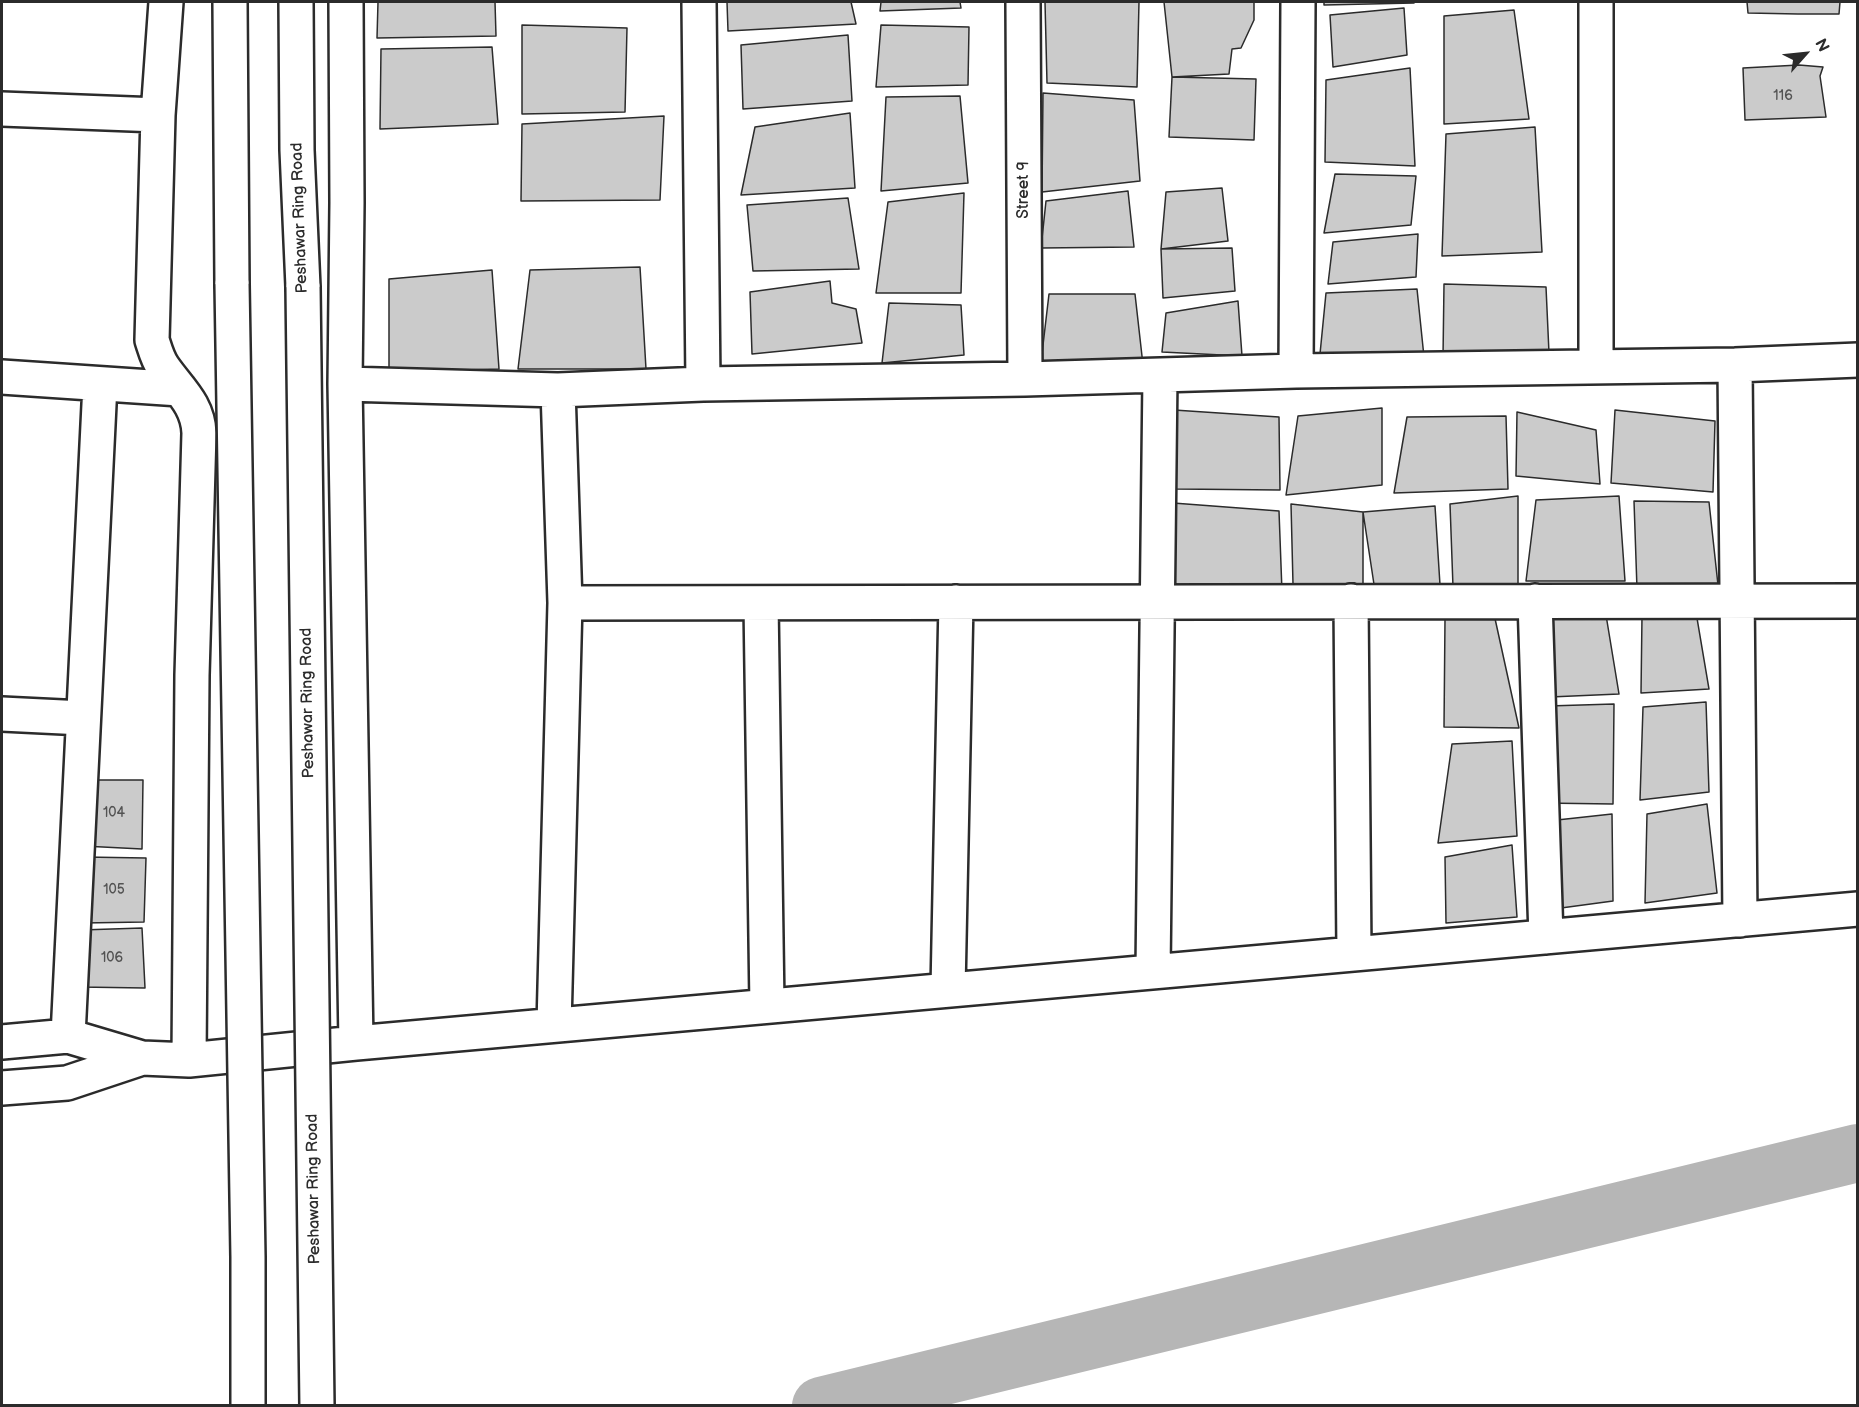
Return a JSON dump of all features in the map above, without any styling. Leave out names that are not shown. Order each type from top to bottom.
[{"type":"main road","points":[[166,2],[158,115],[152,340],[162,365],[194,407],[199,420],[192,675],[189,1060]]},
{"type":"main road","points":[[230,2],[232,284],[248,1234],[248,1406]]},
{"type":"main road","name":"Peshawar Ring Road","points":[[296,2],[297,150],[303,286],[317,1406]]},
{"type":"main road","points":[[346,2],[345,384],[356,1043]]},
{"type":"main road","points":[[699,2],[703,384]]},
{"type":"main road","name":"Street 9","points":[[1023,2],[1025,379]]},
{"type":"main road","points":[[1296,371],[1298,2]]},
{"type":"main road","points":[[1596,2],[1596,366]]},
{"type":"main road","points":[[2,109],[158,115]]},
{"type":"main road","points":[[345,384],[558,390],[703,384],[1025,379],[1296,371],[1735,365],[1857,360]]},
{"type":"main road","points":[[1735,365],[1740,920]]},
{"type":"main road","points":[[1152,971],[1160,376]]},
{"type":"main road","points":[[2,377],[180,389]]},
{"type":"main road","points":[[68,1036],[100,384]]},
{"type":"main road","points":[[554,1025],[565,603],[558,390]]},
{"type":"main road","points":[[565,603],[1857,601]]},
{"type":"main road","points":[[948,989],[956,602]]},
{"type":"main road","points":[[1351,602],[1354,954]]},
{"type":"main road","points":[[1535,602],[1546,937]]},
{"type":"main road","points":[[761,603],[767,1006]]},
{"type":"main road","points":[[2,714],[83,718]]},
{"type":"main road","points":[[2,1042],[68,1036],[142,1058],[189,1060],[948,989],[1857,909]]},
{"type":"main road","points":[[2,1088],[67,1083],[142,1058]]},
{"type":"building","points":[[378,2],[495,2],[496,36],[377,38]]},
{"type":"building","points":[[727,2],[851,2],[856,24],[728,31]]},
{"type":"building","points":[[881,2],[960,2],[961,8],[880,11]]},
{"type":"building","points":[[1045,2],[1139,2],[1137,87],[1047,83]]},
{"type":"building","points":[[1164,2],[1254,2],[1254,20],[1241,48],[1232,49],[1229,74],[1172,77]]},
{"type":"building","points":[[1324,2],[1413,2],[1414,3],[1324,5]]},
{"type":"building","points":[[1747,2],[1840,2],[1839,14],[1798,14],[1748,13]]},
{"type":"building","points":[[1404,8],[1407,55],[1333,67],[1330,15]]},
{"type":"building","points":[[1514,10],[1529,119],[1444,124],[1444,16]]},
{"type":"building","points":[[522,25],[627,28],[625,112],[522,114]]},
{"type":"building","points":[[881,25],[969,27],[968,85],[876,87]]},
{"type":"building","points":[[848,35],[852,101],[743,109],[741,45]]},
{"type":"building","points":[[492,47],[498,124],[380,129],[381,49]]},
{"type":"building","points":[[1799,65],[1823,67],[1820,76],[1826,117],[1745,120],[1743,68]]},
{"type":"building","points":[[1410,68],[1415,166],[1325,162],[1326,80]]},
{"type":"building","points":[[1172,77],[1256,79],[1254,140],[1169,137]]},
{"type":"building","points":[[1043,93],[1134,100],[1140,181],[1042,192]]},
{"type":"building","points":[[960,96],[968,183],[881,191],[886,97]]},
{"type":"building","points":[[850,113],[855,188],[741,195],[755,127]]},
{"type":"building","points":[[664,116],[660,200],[521,201],[522,124]]},
{"type":"building","points":[[1535,127],[1542,252],[1442,256],[1446,134]]},
{"type":"building","points":[[1335,174],[1416,176],[1411,225],[1324,233]]},
{"type":"building","points":[[1222,188],[1228,241],[1161,249],[1166,192]]},
{"type":"building","points":[[1128,191],[1134,247],[1041,248],[1046,201]]},
{"type":"building","points":[[964,193],[961,293],[876,293],[888,202]]},
{"type":"building","points":[[848,198],[859,269],[753,271],[747,205]]},
{"type":"building","points":[[1418,234],[1416,277],[1328,284],[1333,242]]},
{"type":"building","points":[[1232,248],[1235,291],[1163,298],[1161,249]]},
{"type":"building","points":[[640,267],[646,369],[518,369],[530,270]]},
{"type":"building","points":[[492,270],[499,369],[389,372],[389,279]]},
{"type":"building","points":[[830,281],[832,303],[856,309],[862,343],[752,354],[750,292]]},
{"type":"building","points":[[1444,284],[1546,287],[1549,353],[1443,357]]},
{"type":"building","points":[[1417,289],[1424,357],[1320,354],[1326,293]]},
{"type":"building","points":[[1049,294],[1135,294],[1143,365],[1041,362]]},
{"type":"building","points":[[1238,301],[1242,356],[1162,352],[1166,313]]},
{"type":"building","points":[[889,303],[961,305],[964,355],[882,363]]},
{"type":"building","points":[[1382,408],[1382,485],[1286,495],[1298,416]]},
{"type":"building","points":[[1174,410],[1279,417],[1280,490],[1176,489]]},
{"type":"building","points":[[1615,410],[1715,421],[1713,492],[1611,483]]},
{"type":"building","points":[[1517,412],[1596,430],[1600,484],[1516,476]]},
{"type":"building","points":[[1506,416],[1508,489],[1394,493],[1407,417]]},
{"type":"building","points":[[1518,496],[1518,586],[1453,587],[1450,504]]},
{"type":"building","points":[[1619,496],[1625,581],[1526,581],[1536,500]]},
{"type":"building","points":[[1634,501],[1709,502],[1718,585],[1637,589]]},
{"type":"building","points":[[1173,503],[1279,511],[1282,592],[1167,590]]},
{"type":"building","points":[[1291,504],[1363,512],[1363,587],[1293,584]]},
{"type":"building","points":[[1435,506],[1440,585],[1375,591],[1363,512]]},
{"type":"building","points":[[1494,614],[1519,728],[1444,727],[1445,619]]},
{"type":"building","points":[[1550,615],[1606,615],[1619,694],[1550,697]]},
{"type":"building","points":[[1642,616],[1697,618],[1709,689],[1641,693]]},
{"type":"building","points":[[1706,702],[1709,792],[1640,800],[1643,707]]},
{"type":"building","points":[[1614,704],[1613,804],[1541,803],[1548,706]]},
{"type":"building","points":[[1512,741],[1517,836],[1438,843],[1452,744]]},
{"type":"building","points":[[87,780],[143,780],[142,849],[83,846]]},
{"type":"building","points":[[1707,804],[1717,893],[1645,903],[1647,814]]},
{"type":"building","points":[[1612,814],[1613,901],[1561,908],[1557,820]]},
{"type":"building","points":[[1512,845],[1517,917],[1446,923],[1445,857]]},
{"type":"building","points":[[84,857],[146,858],[144,922],[83,923]]},
{"type":"building","points":[[142,928],[145,988],[79,987],[81,930]]},
{"type":"waterway","points":[[821,1406],[1858,1153]]}]
